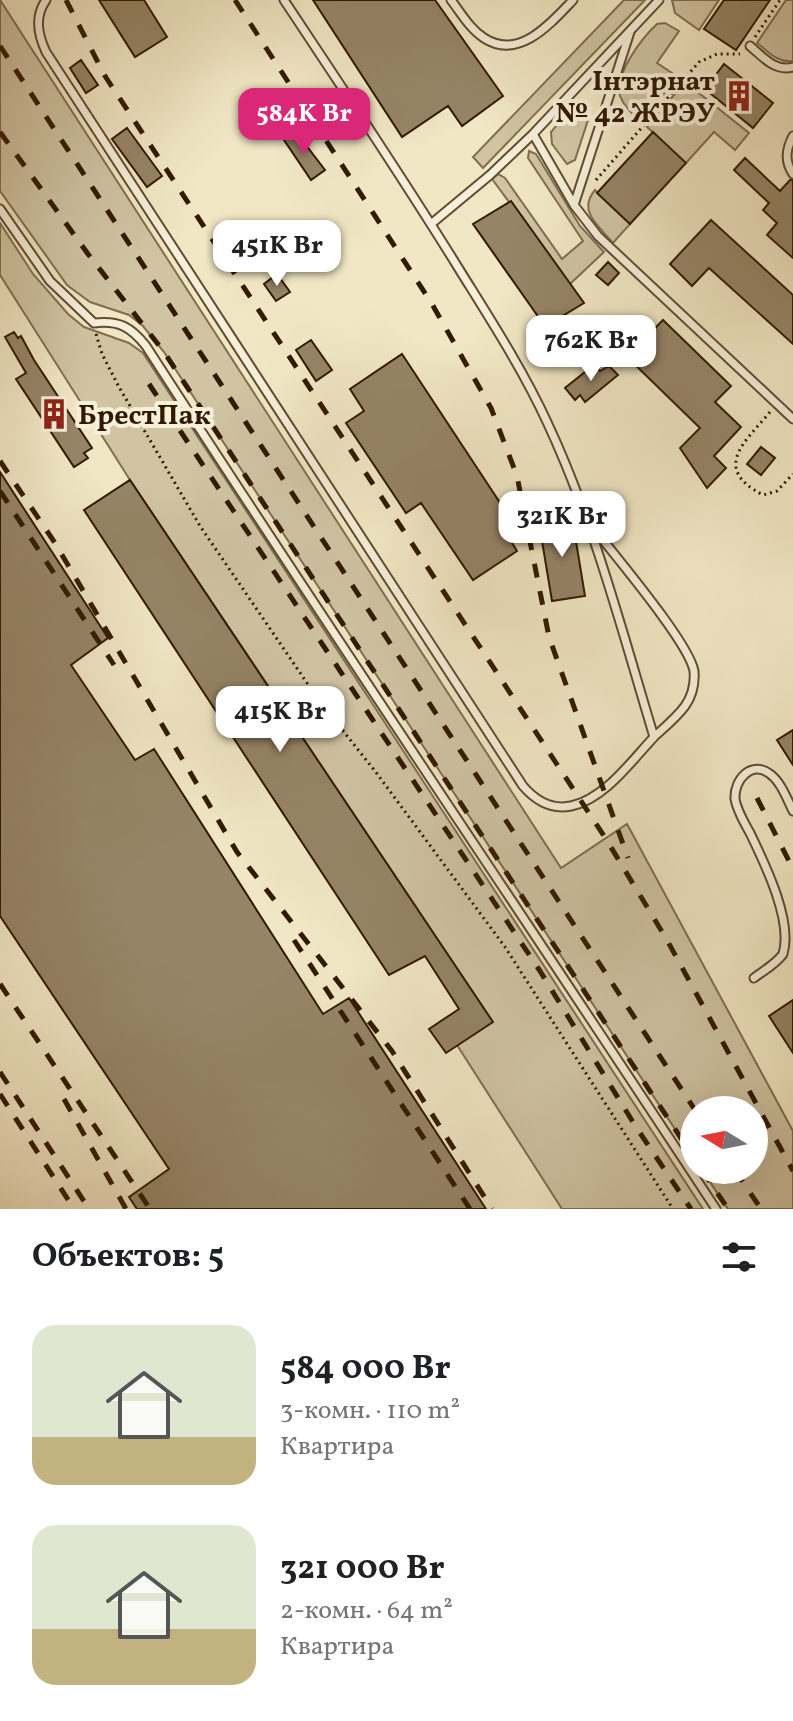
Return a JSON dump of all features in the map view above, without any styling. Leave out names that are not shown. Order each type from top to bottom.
[{"type":"lane","points":[[46,0],[38,20],[46,52],[531,796],[555,806],[582,802],[614,779],[684,707],[694,684],[694,670],[679,640],[588,521]]},
{"type":"lane","points":[[284,0],[431,224],[534,396],[588,521],[654,737]]},
{"type":"lane","points":[[454,1],[473,29],[485,39],[499,44],[515,44],[530,39],[545,28],[573,0]]},
{"type":"lane","points":[[431,224],[533,134],[659,0]]},
{"type":"lane","points":[[574,205],[631,30]]},
{"type":"lane","points":[[750,46],[781,69],[793,67]]},
{"type":"lane","points":[[533,134],[574,205],[609,247],[793,419]]},
{"type":"lane","points":[[793,136],[786,159],[793,174]]},
{"type":"lane","points":[[0,209],[50,281],[94,323],[117,323],[129,327],[146,346],[279,553],[716,1209]]},
{"type":"lane","points":[[754,978],[783,953],[788,942],[789,915],[737,808],[736,786],[741,776],[761,769],[772,775],[793,811]]},
{"type":"path","points":[[594,183],[699,62],[717,54],[742,54],[780,0]]},
{"type":"path","points":[[94,323],[109,369],[200,526],[320,702],[505,947],[673,1209]]},
{"type":"path","points":[[778,403],[740,448],[734,461],[735,469],[739,476],[763,495],[777,491],[793,474]]},
{"type":"shaded area","points":[[0,0],[561,868],[627,824],[793,1131],[793,1209],[728,1209],[711,1184],[768,1184],[768,1096],[680,1096],[680,1137],[164,352],[143,326],[129,315],[90,302],[67,285],[0,191]]},
{"type":"shaded area","points":[[624,0],[645,0],[483,168],[473,157]]},
{"type":"shaded area","points":[[672,0],[719,0],[699,30],[675,13]]},
{"type":"shaded area","points":[[786,0],[793,0],[793,61],[778,59],[757,43]]},
{"type":"shaded area","points":[[665,23],[679,31],[657,63],[678,77],[641,121],[620,96],[621,77],[644,38],[657,24]]},
{"type":"shaded area","points":[[685,82],[749,133],[735,150],[714,132],[686,163],[647,127]]},
{"type":"shaded area","points":[[579,105],[587,110],[588,120],[575,160],[567,164],[552,144],[551,132],[570,109]]},
{"type":"shaded area","points":[[529,151],[536,154],[580,226],[604,252],[570,284],[492,179],[498,174],[505,178],[562,259],[583,241],[528,158]]},
{"type":"shaded area","points":[[595,190],[630,224],[613,243],[589,212],[588,205]]},
{"type":"shaded area","points":[[0,223],[33,274],[68,314],[84,327],[129,343],[143,353],[680,1174],[680,1184],[687,1184],[703,1209],[562,1209],[457,1045],[492,1021],[130,480],[0,275]]},
{"type":"building","points":[[99,0],[144,0],[167,37],[135,57]]},
{"type":"building","points":[[313,0],[435,0],[503,96],[462,126],[448,106],[402,137]]},
{"type":"building","points":[[724,0],[770,0],[736,50],[704,29]]},
{"type":"building","points":[[81,60],[98,85],[86,93],[70,68]]},
{"type":"building","name":"Інтэрнат № 42 ЖРЭУ","points":[[724,64],[773,103],[753,128],[705,89]]},
{"type":"building","points":[[127,128],[162,176],[147,187],[112,139]]},
{"type":"building","points":[[296,132],[325,170],[311,180],[284,140]]},
{"type":"building","points":[[653,132],[686,163],[630,224],[597,193]]},
{"type":"building","points":[[745,158],[780,191],[793,180],[793,258],[767,235],[777,223],[763,210],[769,203],[734,170]]},
{"type":"building","points":[[511,201],[584,303],[556,320],[563,328],[551,335],[473,224]]},
{"type":"building","points":[[711,220],[793,295],[793,344],[709,268],[692,286],[670,264]]},
{"type":"building","points":[[608,262],[619,273],[608,285],[596,275]]},
{"type":"building","points":[[277,274],[290,292],[276,301],[264,284]]},
{"type":"building","points":[[663,320],[731,386],[715,402],[741,427],[714,456],[726,468],[707,488],[680,448],[700,428],[627,357]]},
{"type":"building","name":"БрестПак","points":[[14,332],[18,338],[21,336],[92,448],[84,453],[88,458],[74,467],[16,379],[26,373],[5,337]]},
{"type":"building","points":[[311,340],[332,370],[316,381],[296,350]]},
{"type":"building","points":[[402,354],[514,524],[504,530],[517,551],[473,580],[421,503],[406,513],[346,423],[364,411],[350,389]]},
{"type":"building","points":[[595,364],[600,371],[609,366],[618,375],[585,402],[580,395],[575,400],[565,388]]},
{"type":"building","points":[[761,447],[775,458],[761,475],[747,464]]},
{"type":"building","points":[[0,472],[108,638],[71,665],[135,760],[154,749],[323,1014],[349,998],[486,1209],[137,1209],[129,1197],[169,1169],[0,916]]},
{"type":"building","points":[[130,480],[493,1022],[446,1053],[429,1029],[459,1009],[425,956],[389,975],[84,510]]},
{"type":"building","points":[[572,517],[585,596],[552,601],[539,523]]},
{"type":"building","points":[[793,730],[793,765],[777,740]]},
{"type":"building","points":[[793,1000],[793,1053],[769,1016]]},
{"type":"railway","points":[[66,0],[105,76],[606,839],[667,940],[793,1171]]},
{"type":"railway","points":[[235,0],[432,304],[491,408],[517,476],[549,637],[628,858]]},
{"type":"railway","points":[[0,46],[686,1096]]},
{"type":"railway","points":[[0,132],[164,352],[680,1137]]},
{"type":"railway","points":[[149,384],[540,971],[636,1127],[691,1209]]},
{"type":"railway","points":[[0,461],[55,543],[237,852],[392,1051],[492,1209]]},
{"type":"railway","points":[[0,491],[114,665]]},
{"type":"railway","points":[[757,798],[793,869]]},
{"type":"railway","points":[[294,940],[470,1209]]},
{"type":"railway","points":[[0,984],[150,1209]]},
{"type":"railway","points":[[0,1072],[89,1209]]},
{"type":"railway","points":[[0,1094],[74,1209]]},
{"type":"railway","points":[[64,1099],[126,1209]]},
{"type":"railway","points":[[711,1184],[728,1209]]},
{"type":"railway","points":[[744,1184],[761,1209]]},
{"type":"place","name":"Інтэрнат № 42 ЖРЭУ","points":[[739,96]]},
{"type":"place","name":"БрестПак","points":[[54,414]]}]
